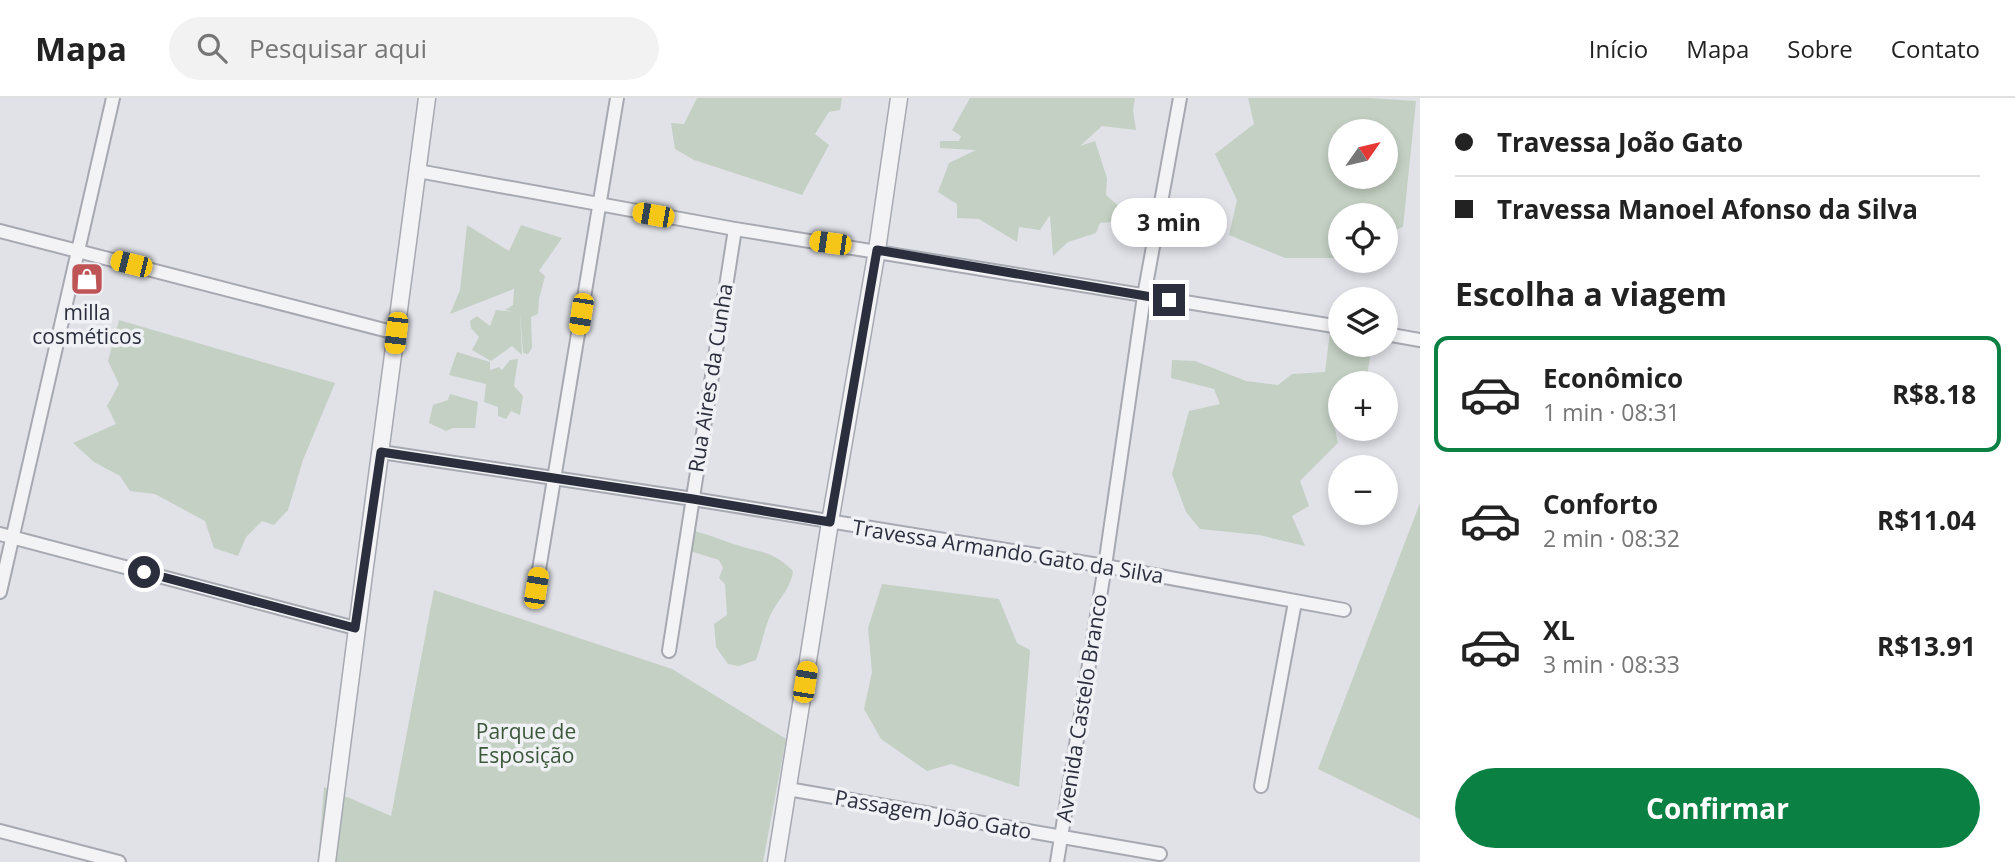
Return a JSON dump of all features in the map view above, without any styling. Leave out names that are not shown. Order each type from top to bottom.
[{"type":"street","points":[[0,592],[6,536],[113,98]]},
{"type":"street","points":[[327,862],[355,628],[427,98]]},
{"type":"street","points":[[536,588],[617,98]]},
{"type":"street","points":[[776,862],[877,250],[899,98]]},
{"type":"street","name":"Avenida Castelo Branco","points":[[1056,862],[1105,566],[1144,296],[1180,98]]},
{"type":"street","points":[[418,171],[599,206],[1328,325]]},
{"type":"street","name":"Rua Aires da Cunha","points":[[669,651],[735,229]]},
{"type":"street","points":[[0,231],[396,333]]},
{"type":"street","points":[[1398,336],[1420,340]]},
{"type":"street","name":"Travessa Armando Gato da Silva","points":[[381,452],[693,499],[1105,566],[1344,610]]},
{"type":"street","points":[[6,536],[355,628]]},
{"type":"street","points":[[1261,786],[1295,602]]},
{"type":"street","name":"Passagem João Gato","points":[[788,789],[1160,854]]},
{"type":"street","points":[[0,831],[119,862]]},
{"type":"green space","points":[[697,98],[842,98],[840,110],[829,112],[815,134],[829,145],[802,195],[694,160],[675,149],[671,123],[684,124]]},
{"type":"green space","points":[[970,98],[1135,98],[1133,110],[1136,130],[1102,126],[1080,146],[1095,141],[1107,178],[1106,195],[1121,208],[1136,203],[1152,222],[1120,239],[1113,222],[1100,223],[1096,233],[1068,242],[1053,256],[1050,215],[1040,230],[1019,227],[1017,242],[979,219],[957,218],[957,204],[938,192],[949,163],[976,150],[940,148],[940,141],[959,141],[961,136],[952,130]]},
{"type":"green space","points":[[1248,98],[1368,98],[1416,101],[1403,227],[1398,229],[1398,203],[1328,203],[1328,258],[1285,258],[1229,235],[1237,200],[1215,154],[1254,124]]},
{"type":"green space","points":[[467,225],[509,251],[521,225],[562,238],[539,271],[545,276],[538,314],[531,317],[532,348],[528,354],[523,353],[520,312],[522,355],[512,346],[491,361],[472,350],[479,337],[471,328],[470,321],[477,316],[490,326],[496,310],[515,312],[505,310],[513,305],[514,289],[450,314],[460,290]]},
{"type":"green space","points":[[119,320],[335,383],[303,460],[288,510],[274,525],[262,521],[246,537],[238,556],[214,548],[205,521],[155,494],[130,491],[120,476],[94,462],[73,443],[116,424],[107,406],[119,384],[108,361]]},
{"type":"green space","points":[[1328,348],[1328,357],[1370,357],[1368,371],[1328,371],[1328,441],[1338,443],[1300,481],[1309,506],[1292,516],[1305,546],[1259,535],[1200,529],[1186,512],[1172,474],[1189,411],[1220,404],[1214,389],[1171,378],[1172,360],[1195,361],[1246,381],[1278,385],[1292,374],[1325,372]]},
{"type":"green space","points":[[457,352],[490,362],[490,370],[499,367],[502,370],[510,360],[518,359],[514,386],[523,396],[520,415],[511,411],[506,419],[498,416],[498,407],[484,402],[486,384],[449,375]]},
{"type":"green space","points":[[450,394],[478,402],[475,428],[453,428],[446,431],[429,423],[433,405],[448,400]]},
{"type":"green space","points":[[1420,503],[1420,819],[1318,769]]},
{"type":"green space","points":[[694,531],[770,554],[793,571],[792,578],[766,626],[756,660],[739,666],[728,664],[716,647],[714,624],[727,615],[725,584],[719,578],[723,568],[719,560],[690,551]]},
{"type":"green space","points":[[882,584],[999,599],[1017,643],[1030,650],[1019,787],[951,764],[927,771],[881,739],[864,709],[872,672],[868,628]]},
{"type":"green space","name":"Parque de Esposição","points":[[434,590],[672,669],[786,739],[763,862],[318,862],[324,787],[391,816]]},
{"type":"place","name":"milla cosméticos","points":[[87,279]]},
{"type":"route","points":[[144,572],[355,628],[381,452],[830,522],[877,250],[1169,300]]}]
